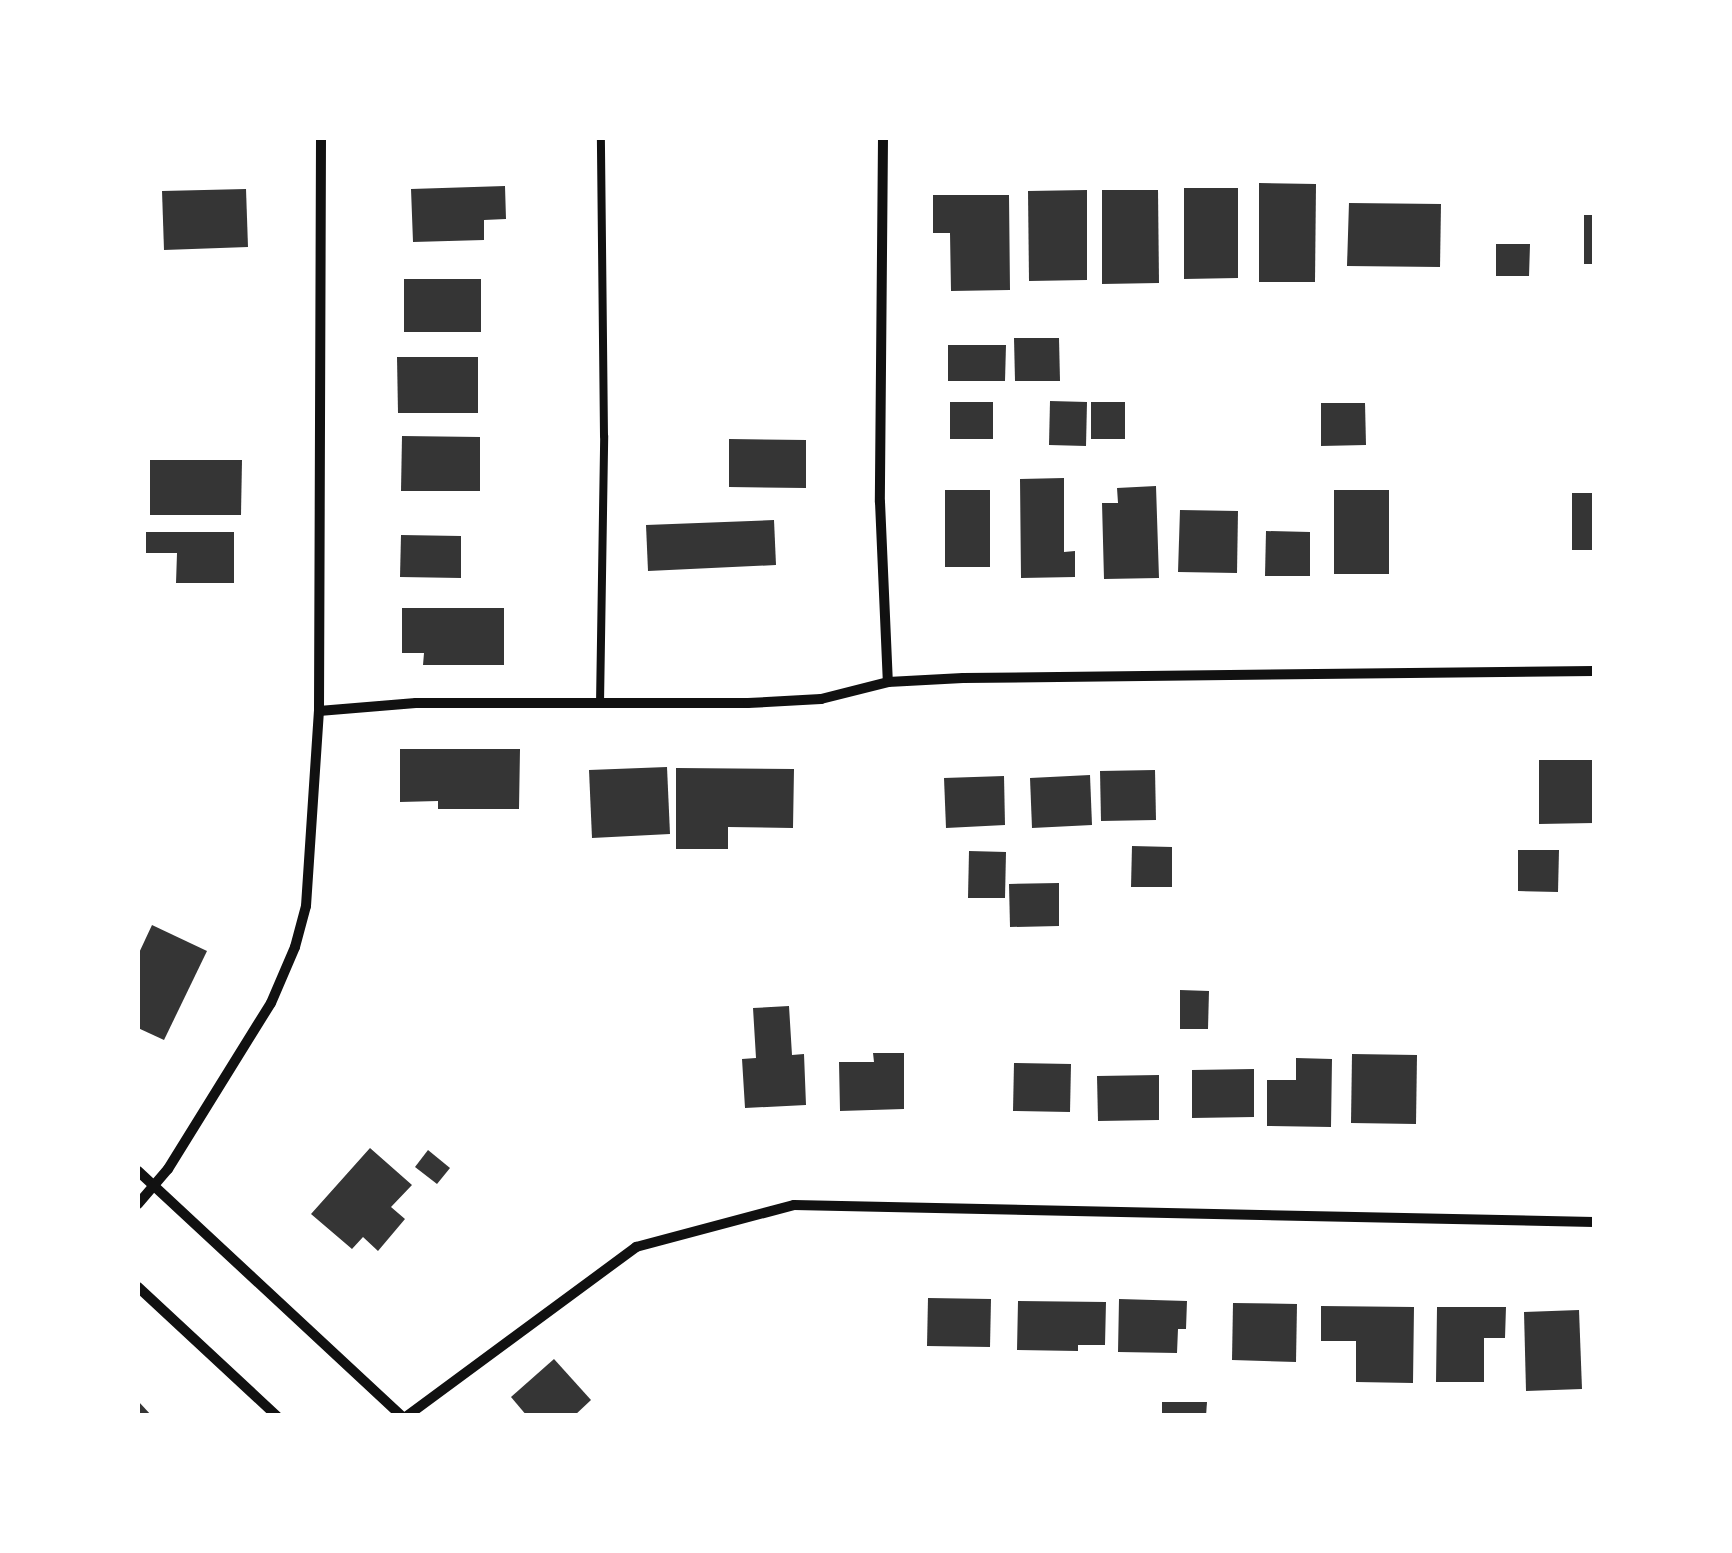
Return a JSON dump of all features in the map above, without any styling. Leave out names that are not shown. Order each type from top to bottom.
[{"type":"street","points":[[138,1204],[235,1066],[295,947],[312,859],[319,711],[321,138]]},
{"type":"street","points":[[883,138],[880,502],[888,682]]},
{"type":"street","points":[[319,711],[416,703],[600,704],[821,698],[888,682],[1061,675],[1594,671]]},
{"type":"street","points":[[138,1171],[405,1416],[636,1247],[794,1205],[1594,1222]]},
{"type":"street","points":[[138,1286],[277,1416]]},
{"type":"lane","points":[[600,704],[604,436],[601,138]]},
{"type":"building","points":[[1259,183],[1316,184],[1315,282],[1259,282]]},
{"type":"building","points":[[505,186],[506,219],[484,220],[484,240],[413,242],[411,189]]},
{"type":"building","points":[[1184,188],[1238,188],[1238,278],[1184,279]]},
{"type":"building","points":[[246,189],[248,247],[164,250],[162,191]]},
{"type":"building","points":[[1087,190],[1087,280],[1029,281],[1028,191]]},
{"type":"building","points":[[1102,190],[1158,190],[1159,283],[1102,284]]},
{"type":"building","points":[[933,195],[1009,195],[1010,290],[951,291],[950,233],[933,233]]},
{"type":"building","points":[[1349,203],[1441,204],[1440,267],[1347,266]]},
{"type":"building","points":[[1584,215],[1594,215],[1594,264],[1584,264]]},
{"type":"building","points":[[1496,244],[1530,244],[1529,276],[1496,276]]},
{"type":"building","points":[[404,279],[481,279],[481,332],[404,332]]},
{"type":"building","points":[[1014,338],[1059,338],[1060,381],[1015,381]]},
{"type":"building","points":[[948,345],[1006,345],[1005,381],[948,381]]},
{"type":"building","points":[[397,357],[478,357],[478,413],[398,413]]},
{"type":"building","points":[[1050,401],[1087,402],[1086,446],[1049,445]]},
{"type":"building","points":[[950,402],[993,402],[993,439],[950,439]]},
{"type":"building","points":[[1091,402],[1125,402],[1125,439],[1091,439]]},
{"type":"building","points":[[1321,403],[1365,403],[1366,445],[1321,446]]},
{"type":"building","points":[[402,436],[480,437],[480,491],[401,491]]},
{"type":"building","points":[[729,439],[806,440],[806,488],[729,487]]},
{"type":"building","points":[[150,460],[242,460],[241,515],[150,515]]},
{"type":"building","points":[[1064,478],[1064,552],[1075,551],[1075,577],[1021,578],[1020,479]]},
{"type":"building","points":[[1156,486],[1159,578],[1104,579],[1102,503],[1118,503],[1117,488]]},
{"type":"building","points":[[945,490],[990,490],[990,567],[945,567]]},
{"type":"building","points":[[1334,490],[1389,490],[1389,574],[1334,574]]},
{"type":"building","points":[[1572,493],[1594,493],[1594,550],[1572,550]]},
{"type":"building","points":[[1180,510],[1238,511],[1237,573],[1178,572]]},
{"type":"building","points":[[774,520],[776,565],[648,571],[646,525]]},
{"type":"building","points":[[1266,531],[1310,532],[1310,576],[1265,576]]},
{"type":"building","points":[[146,532],[234,532],[234,583],[176,583],[177,553],[146,553]]},
{"type":"building","points":[[401,535],[461,536],[461,578],[400,577]]},
{"type":"building","points":[[402,608],[504,608],[504,665],[423,665],[424,653],[402,653]]},
{"type":"building","points":[[400,749],[520,749],[519,809],[438,809],[438,801],[400,802]]},
{"type":"building","points":[[1539,760],[1594,760],[1594,823],[1539,824]]},
{"type":"building","points":[[667,767],[670,834],[592,838],[589,770]]},
{"type":"building","points":[[676,768],[794,769],[793,828],[728,827],[728,849],[676,849]]},
{"type":"building","points":[[1155,770],[1156,820],[1101,821],[1100,771]]},
{"type":"building","points":[[1090,775],[1092,825],[1032,828],[1030,778]]},
{"type":"building","points":[[1004,776],[1005,825],[946,828],[944,778]]},
{"type":"building","points":[[1132,846],[1172,847],[1172,887],[1131,887]]},
{"type":"building","points":[[1518,850],[1559,850],[1558,892],[1518,891]]},
{"type":"building","points":[[969,851],[1006,852],[1005,898],[968,898]]},
{"type":"building","points":[[1059,883],[1059,926],[1010,927],[1009,884]]},
{"type":"building","points":[[152,925],[207,951],[164,1040],[138,1028],[138,955]]},
{"type":"building","points":[[1180,990],[1209,991],[1208,1029],[1180,1029]]},
{"type":"building","points":[[789,1006],[792,1055],[804,1054],[806,1105],[745,1108],[742,1059],[756,1058],[753,1008]]},
{"type":"building","points":[[873,1053],[904,1053],[904,1109],[840,1111],[839,1062],[874,1062]]},
{"type":"building","points":[[1352,1054],[1417,1055],[1416,1124],[1351,1123]]},
{"type":"building","points":[[1296,1058],[1332,1059],[1331,1127],[1267,1126],[1267,1080],[1296,1080]]},
{"type":"building","points":[[1014,1063],[1071,1064],[1070,1112],[1013,1111]]},
{"type":"building","points":[[1254,1069],[1254,1117],[1192,1118],[1192,1070]]},
{"type":"building","points":[[1159,1075],[1159,1120],[1098,1121],[1097,1076]]},
{"type":"building","points":[[370,1148],[412,1185],[391,1207],[405,1219],[378,1251],[363,1237],[352,1249],[311,1214]]},
{"type":"building","points":[[428,1150],[450,1168],[437,1184],[415,1167]]},
{"type":"building","points":[[928,1298],[991,1299],[990,1347],[927,1346]]},
{"type":"building","points":[[1119,1299],[1187,1301],[1186,1329],[1178,1329],[1177,1353],[1118,1352]]},
{"type":"building","points":[[1018,1301],[1106,1302],[1105,1345],[1078,1345],[1078,1351],[1017,1350]]},
{"type":"building","points":[[1233,1303],[1297,1304],[1296,1362],[1232,1360]]},
{"type":"building","points":[[1321,1306],[1414,1307],[1413,1383],[1356,1382],[1356,1341],[1321,1341]]},
{"type":"building","points":[[1437,1307],[1506,1307],[1505,1338],[1484,1338],[1484,1382],[1436,1382]]},
{"type":"building","points":[[1579,1310],[1582,1389],[1526,1391],[1524,1312]]},
{"type":"building","points":[[554,1359],[591,1400],[574,1416],[527,1416],[511,1397]]},
{"type":"building","points":[[138,1401],[152,1416],[138,1416]]},
{"type":"building","points":[[1162,1402],[1207,1402],[1206,1416],[1162,1416]]}]
